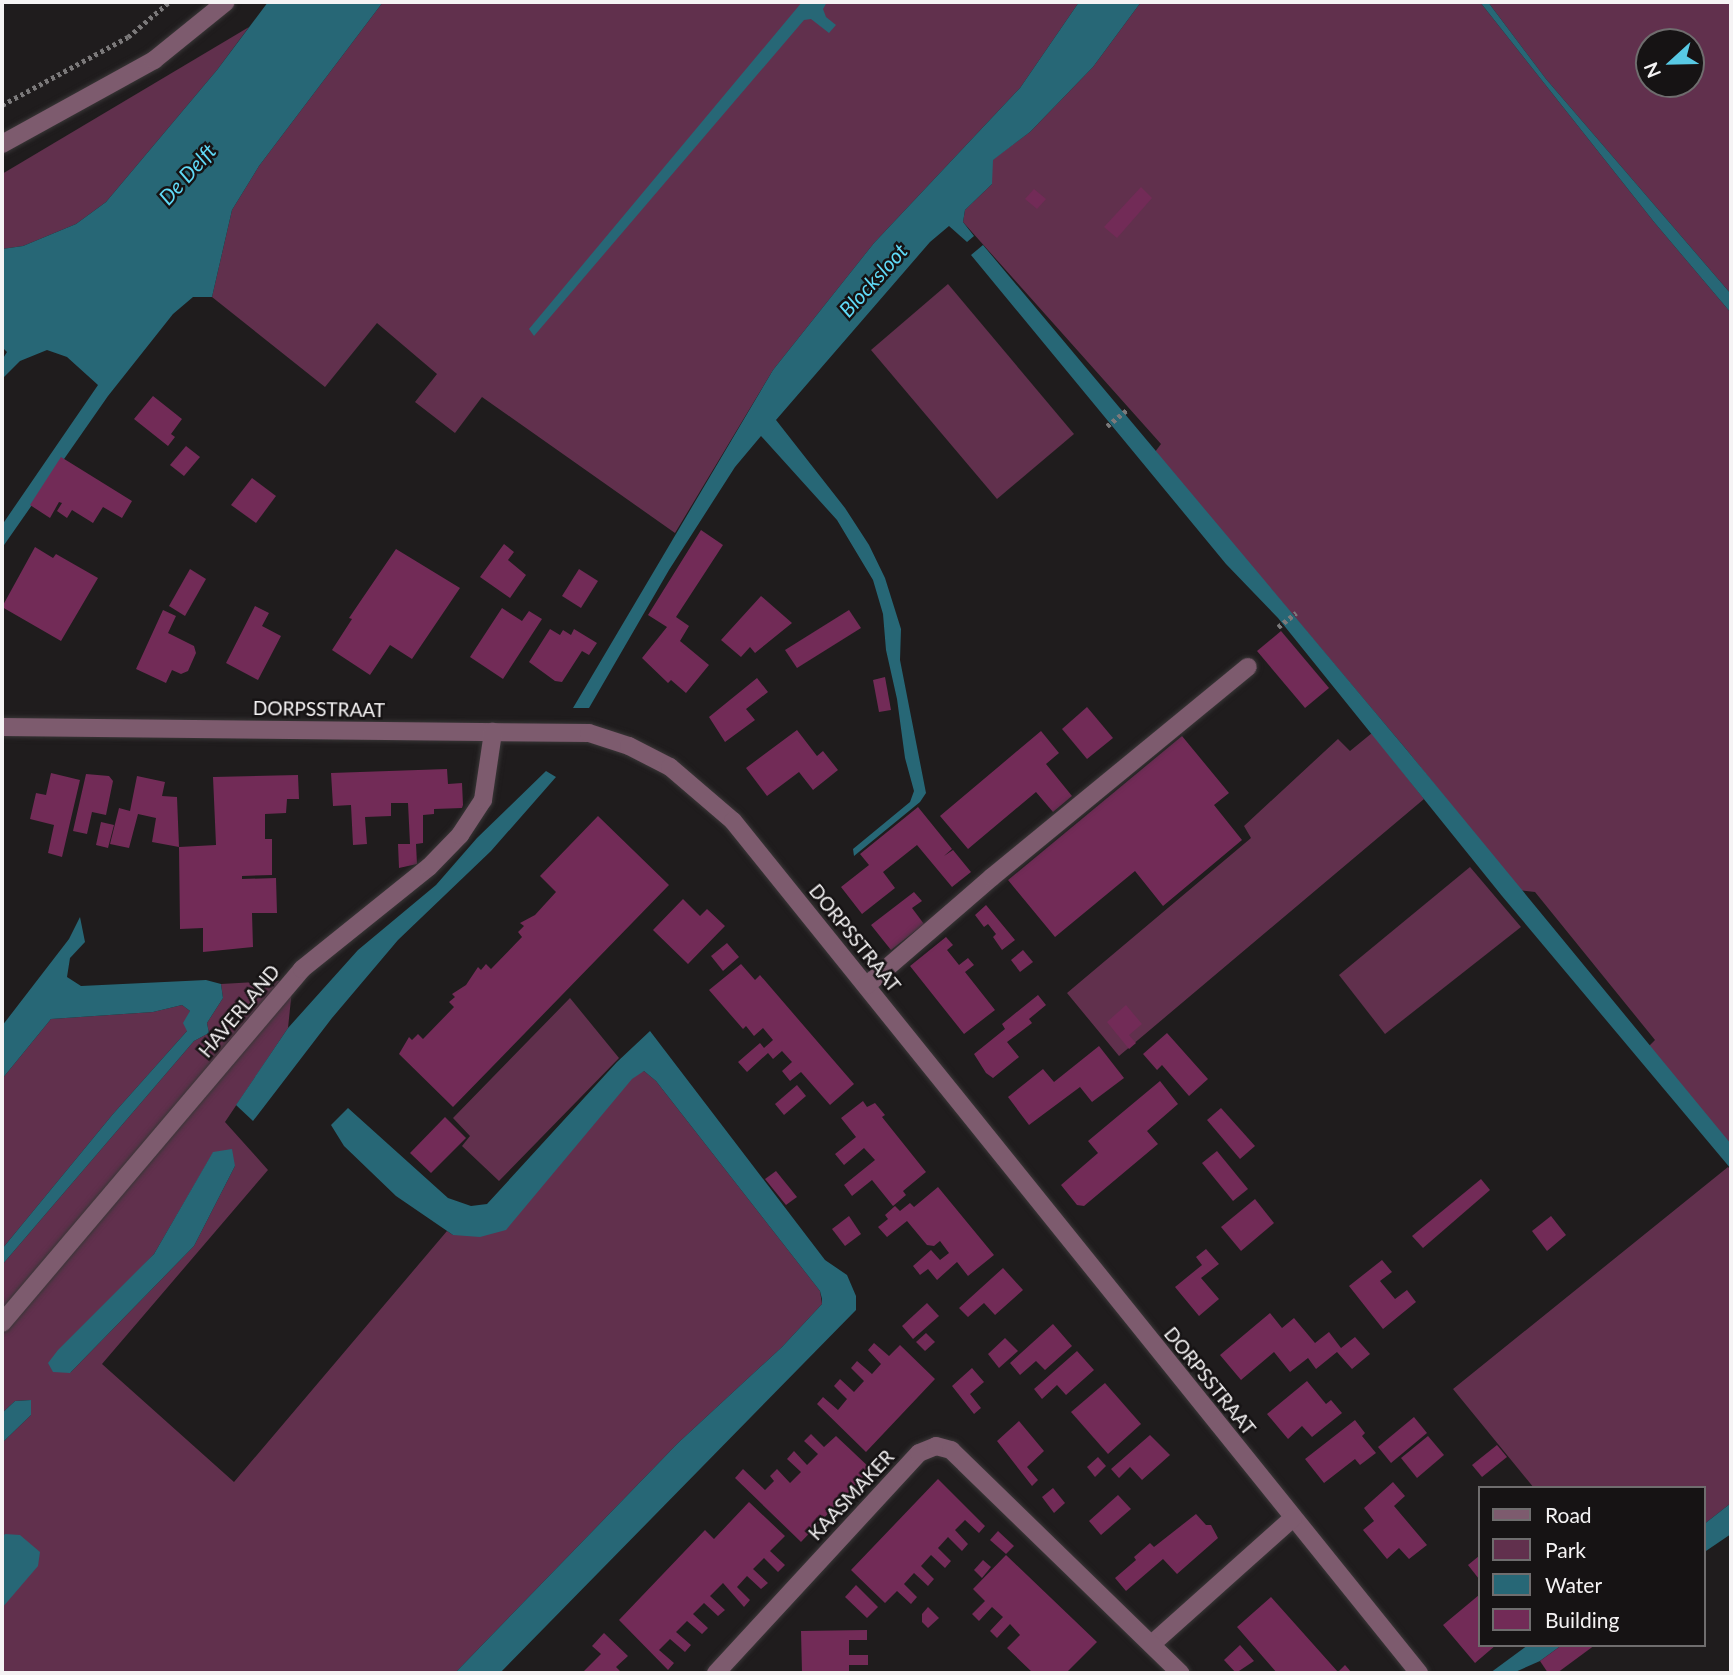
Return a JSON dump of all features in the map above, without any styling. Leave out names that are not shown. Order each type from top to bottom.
[{"type":"street","points":[[2,144],[154,60],[226,2]]},
{"type":"street","points":[[867,985],[992,877],[1248,667]]},
{"type":"street","name":"DORPSSTRAAT","points":[[2,727],[589,733],[629,746],[670,767],[733,821],[1419,1673]]},
{"type":"street","name":"HAVERLAND","points":[[2,1323],[302,969],[429,867],[460,835],[482,800],[494,732]]},
{"type":"street","name":"KAASMAKER","points":[[716,1673],[919,1453],[936,1446],[951,1450],[1153,1643],[1180,1673]]},
{"type":"street","points":[[1153,1643],[1293,1518]]},
{"type":"path","points":[[2,105],[128,37],[169,2]]},
{"type":"path","points":[[1107,426],[1127,411]]},
{"type":"path","points":[[1278,627],[1296,613]]},
{"type":"green space","points":[[383,2],[1079,2],[1020,88],[874,243],[773,370],[675,533],[482,397],[455,433],[415,402],[437,374],[377,323],[325,387],[212,297],[232,210],[259,166]]},
{"type":"green space","points":[[1141,2],[1480,2],[1654,222],[1731,313],[1731,1157],[1643,1052],[1655,1040],[1535,892],[1519,890],[1406,749],[1155,452],[1161,444],[963,222],[965,210],[992,184],[992,160],[1030,132],[1093,67]]},
{"type":"green space","points":[[1488,2],[1731,2],[1731,294],[1546,79]]},
{"type":"green space","points":[[249,27],[217,70],[106,202],[76,224],[23,246],[2,249],[2,174]]},
{"type":"green space","points":[[948,284],[1074,434],[997,499],[871,350]]},
{"type":"green space","points":[[1372,733],[1424,799],[1119,1056],[1067,993],[1251,838],[1244,826],[1338,739],[1350,751]]},
{"type":"green space","points":[[1470,867],[1521,927],[1385,1034],[1339,975]]},
{"type":"green space","points":[[293,980],[288,1028],[225,1122],[268,1170],[102,1364],[234,1482],[447,1231],[453,1235],[638,1073],[644,1071],[656,1081],[820,1291],[822,1304],[782,1347],[678,1443],[455,1673],[2,1673],[2,1443],[31,1415],[31,1400],[15,1401],[2,1413],[2,1265],[194,1041],[209,1033],[207,1023],[223,998],[221,984]],"holes":[[[213,1153],[235,1166],[194,1246],[70,1373],[110,1301],[154,1254]]]},
{"type":"green space","points":[[570,998],[619,1058],[499,1181],[462,1146],[470,1136],[453,1118]]},
{"type":"green space","points":[[182,1005],[190,1011],[187,1031],[113,1114],[2,1249],[2,1079],[51,1019],[153,1012]]},
{"type":"green space","points":[[1728,1167],[1731,1170],[1731,1503],[1705,1523],[1705,1486],[1532,1486],[1453,1389]]},
{"type":"water","name":"De Delft","points":[[268,2],[383,2],[259,166],[232,210],[212,297],[193,297],[173,314],[108,396],[2,548],[2,525],[98,385],[67,357],[47,350],[20,361],[2,379],[2,360],[7,352],[2,347],[2,249],[23,246],[76,224],[106,202],[217,70]]},
{"type":"water","points":[[802,2],[827,2],[823,9],[826,17],[836,25],[829,33],[811,19],[804,20],[534,336],[529,329]]},
{"type":"water","name":"Blocksloot","points":[[1079,2],[1141,2],[1093,67],[1030,132],[993,160],[992,184],[965,210],[963,222],[974,236],[967,242],[949,226],[930,242],[776,420],[845,508],[869,545],[885,578],[901,629],[900,660],[926,793],[920,802],[854,856],[853,849],[910,802],[914,791],[905,758],[897,699],[886,650],[883,614],[873,580],[837,520],[761,436],[735,467],[669,570],[589,708],[573,708],[773,370],[874,243],[1020,88]]},
{"type":"water","points":[[1480,2],[1488,2],[1546,79],[1731,294],[1731,313],[1654,222]]},
{"type":"water","points":[[983,245],[1406,749],[1731,1144],[1731,1169],[1502,896],[1278,618],[1226,564],[971,255]]},
{"type":"water","points":[[546,771],[556,777],[491,851],[398,940],[332,1018],[253,1121],[236,1105],[288,1028],[358,950],[436,885],[477,838]]},
{"type":"water","points":[[80,917],[85,942],[70,958],[67,977],[81,986],[206,980],[221,984],[223,998],[207,1023],[209,1033],[194,1041],[2,1265],[2,1249],[113,1114],[187,1031],[183,1023],[190,1011],[182,1005],[153,1012],[51,1019],[2,1079],[2,1026],[69,939]]},
{"type":"water","points":[[650,1031],[825,1260],[847,1275],[856,1296],[856,1310],[500,1673],[455,1673],[678,1443],[782,1347],[822,1304],[822,1299],[820,1291],[656,1081],[644,1071],[632,1079],[506,1230],[480,1237],[453,1235],[396,1196],[344,1146],[331,1125],[348,1108],[448,1198],[471,1206],[487,1204],[617,1062]]},
{"type":"water","points":[[232,1149],[235,1166],[194,1246],[70,1373],[53,1372],[48,1363],[58,1350],[154,1254],[213,1152]]},
{"type":"water","points":[[31,1400],[31,1415],[2,1443],[2,1413],[15,1401]]},
{"type":"water","points":[[1731,1503],[1731,1534],[1705,1552],[1705,1523]]},
{"type":"water","points":[[5,1534],[20,1535],[40,1552],[38,1566],[2,1608],[2,1538]]},
{"type":"water","points":[[1525,1647],[1559,1647],[1540,1661],[1513,1673],[1490,1673]]},
{"type":"building","points":[[1141,187],[1152,198],[1117,238],[1104,227]]},
{"type":"building","points":[[1034,189],[1046,199],[1037,209],[1025,199]]},
{"type":"building","points":[[153,396],[182,419],[171,434],[175,437],[168,446],[134,419]]},
{"type":"building","points":[[186,446],[200,457],[184,476],[170,465]]},
{"type":"building","points":[[61,457],[132,501],[122,518],[103,507],[93,523],[72,510],[67,518],[57,511],[62,503],[59,502],[50,518],[30,505]]},
{"type":"building","points":[[252,478],[276,496],[256,523],[231,505]]},
{"type":"building","points":[[701,530],[723,545],[676,617],[689,626],[680,641],[709,665],[686,693],[671,680],[668,683],[642,658],[667,627],[648,615]]},
{"type":"building","points":[[504,544],[514,552],[508,560],[526,575],[510,598],[480,577]]},
{"type":"building","points":[[35,547],[53,558],[56,554],[98,578],[61,641],[2,607]]},
{"type":"building","points":[[396,549],[460,588],[412,659],[390,645],[370,675],[332,650],[352,619],[349,618]]},
{"type":"building","points":[[190,569],[206,579],[185,616],[169,606]]},
{"type":"building","points":[[579,569],[598,581],[581,608],[562,596]]},
{"type":"building","points":[[761,596],[792,623],[755,653],[750,647],[741,657],[721,640]]},
{"type":"building","points":[[255,606],[269,613],[262,626],[281,636],[258,680],[226,663]]},
{"type":"building","points":[[502,608],[522,621],[529,611],[542,619],[503,679],[470,657]]},
{"type":"building","points":[[163,610],[176,616],[168,633],[194,646],[196,653],[188,671],[181,674],[172,670],[166,683],[136,669]]},
{"type":"building","points":[[849,610],[861,628],[797,668],[785,650]]},
{"type":"building","points":[[550,629],[560,635],[563,630],[571,635],[574,629],[597,643],[589,655],[582,651],[562,682],[555,681],[529,662]]},
{"type":"building","points":[[1281,631],[1329,688],[1305,708],[1257,651]]},
{"type":"building","points":[[885,677],[891,710],[879,712],[873,680]]},
{"type":"building","points":[[757,678],[768,692],[746,709],[755,720],[725,742],[709,717]]},
{"type":"building","points":[[1087,707],[1113,738],[1087,759],[1062,729]]},
{"type":"building","points":[[797,730],[817,756],[823,751],[838,770],[813,790],[799,772],[767,796],[746,768]]},
{"type":"building","points":[[1041,731],[1059,753],[1046,764],[1072,796],[1053,812],[1036,792],[968,849],[940,816]]},
{"type":"building","points":[[1182,736],[1229,793],[1214,805],[1242,840],[1163,906],[1135,871],[1055,937],[1008,880]]},
{"type":"building","points":[[447,769],[448,784],[462,783],[463,805],[462,808],[434,809],[434,814],[423,815],[423,843],[416,844],[417,864],[399,868],[398,844],[410,844],[408,803],[391,803],[391,816],[365,817],[367,844],[353,845],[351,805],[333,806],[331,773]]},
{"type":"building","points":[[51,773],[80,780],[62,857],[48,853],[54,825],[30,819],[36,793],[46,795]]},
{"type":"building","points":[[86,774],[109,776],[113,781],[106,815],[92,812],[87,834],[73,831]]},
{"type":"building","points":[[298,775],[299,799],[287,799],[286,813],[265,814],[265,839],[272,839],[272,875],[242,876],[242,879],[276,878],[277,913],[252,913],[253,947],[203,952],[203,928],[180,929],[179,847],[216,845],[213,777]]},
{"type":"building","points":[[137,776],[165,782],[162,796],[177,797],[179,847],[152,842],[156,818],[138,814],[129,848],[110,844],[119,808],[130,811]]},
{"type":"building","points":[[918,807],[952,849],[944,856],[953,850],[971,872],[952,887],[917,845],[883,872],[895,888],[862,914],[841,887],[869,865],[860,854]]},
{"type":"building","points":[[598,816],[669,885],[453,1107],[399,1054],[409,1037],[412,1040],[418,1034],[423,1039],[454,1007],[449,1002],[455,997],[452,994],[466,985],[478,967],[481,970],[486,964],[491,969],[522,937],[518,932],[524,926],[520,923],[535,915],[556,892],[540,876]]},
{"type":"building","points":[[101,822],[114,825],[108,848],[96,845]]},
{"type":"building","points":[[914,892],[922,901],[912,908],[924,924],[891,950],[871,925]]},
{"type":"building","points":[[683,899],[700,916],[707,909],[725,926],[688,964],[653,930]]},
{"type":"building","points":[[986,905],[1015,940],[1002,950],[993,937],[996,934],[988,924],[984,927],[975,915]]},
{"type":"building","points":[[946,937],[953,945],[947,950],[959,965],[968,958],[974,965],[965,972],[995,1010],[964,1034],[910,966]]},
{"type":"building","points":[[727,943],[739,957],[723,971],[711,956]]},
{"type":"building","points":[[1023,950],[1033,962],[1020,972],[1011,960]]},
{"type":"building","points":[[741,964],[755,980],[760,975],[854,1084],[830,1105],[801,1072],[790,1081],[782,1071],[792,1062],[782,1051],[773,1059],[768,1053],[747,1072],[738,1062],[760,1043],[764,1048],[773,1040],[763,1028],[754,1036],[746,1026],[743,1029],[709,990]]},
{"type":"building","points":[[1038,995],[1046,1005],[1029,1019],[1032,1023],[1007,1042],[1019,1057],[993,1078],[986,1073],[974,1054],[1005,1029],[1002,1024]]},
{"type":"building","points":[[1126,1005],[1142,1024],[1129,1035],[1136,1043],[1129,1049],[1107,1022]]},
{"type":"building","points":[[1167,1033],[1208,1079],[1189,1096],[1162,1065],[1157,1070],[1143,1054]]},
{"type":"building","points":[[1099,1046],[1124,1078],[1092,1102],[1080,1087],[1029,1125],[1008,1097],[1043,1069],[1054,1082]]},
{"type":"building","points":[[1160,1081],[1178,1104],[1147,1131],[1158,1144],[1084,1206],[1077,1205],[1061,1185],[1098,1153],[1088,1141]]},
{"type":"building","points":[[797,1085],[806,1096],[784,1115],[775,1104]]},
{"type":"building","points":[[863,1101],[867,1107],[875,1103],[885,1115],[882,1117],[926,1172],[903,1191],[906,1195],[893,1206],[872,1180],[852,1196],[844,1185],[875,1160],[864,1148],[844,1165],[835,1154],[856,1137],[841,1118]]},
{"type":"building","points":[[1221,1108],[1255,1146],[1240,1159],[1207,1120]]},
{"type":"building","points":[[445,1117],[466,1138],[431,1173],[410,1153]]},
{"type":"building","points":[[1217,1151],[1248,1189],[1233,1201],[1202,1163]]},
{"type":"building","points":[[776,1171],[797,1197],[786,1205],[765,1179]]},
{"type":"building","points":[[1481,1179],[1490,1190],[1423,1248],[1412,1236]]},
{"type":"building","points":[[938,1187],[994,1255],[968,1276],[957,1262],[937,1280],[928,1269],[920,1275],[913,1266],[931,1250],[940,1260],[949,1253],[940,1241],[934,1246],[927,1245],[907,1221],[887,1237],[878,1227],[888,1219],[885,1215],[895,1206],[900,1211],[910,1203],[914,1207]]},
{"type":"building","points":[[1255,1199],[1274,1223],[1241,1251],[1221,1227]]},
{"type":"building","points":[[849,1216],[861,1234],[845,1246],[832,1229]]},
{"type":"building","points":[[1551,1216],[1566,1235],[1547,1251],[1532,1231]]},
{"type":"building","points":[[1206,1249],[1219,1264],[1201,1278],[1219,1299],[1199,1316],[1175,1287],[1202,1265],[1196,1257]]},
{"type":"building","points":[[1382,1260],[1392,1272],[1380,1281],[1395,1299],[1407,1290],[1416,1302],[1383,1329],[1349,1286]]},
{"type":"building","points":[[1003,1268],[1023,1290],[995,1315],[984,1303],[968,1317],[959,1308]]},
{"type":"building","points":[[927,1303],[939,1316],[913,1339],[902,1326]]},
{"type":"building","points":[[1270,1313],[1282,1328],[1294,1318],[1315,1343],[1329,1332],[1341,1348],[1355,1337],[1370,1354],[1352,1369],[1337,1352],[1316,1369],[1308,1358],[1290,1372],[1274,1352],[1241,1380],[1220,1355]]},
{"type":"building","points":[[1053,1324],[1072,1346],[1045,1370],[1036,1361],[1020,1375],[1010,1363]]},
{"type":"building","points":[[926,1333],[935,1342],[925,1351],[916,1342]]},
{"type":"building","points":[[1005,1338],[1018,1351],[999,1368],[988,1354]]},
{"type":"building","points":[[874,1343],[889,1356],[900,1345],[935,1379],[866,1452],[817,1404],[823,1397],[838,1410],[847,1399],[834,1386],[840,1379],[854,1392],[864,1381],[851,1368],[857,1361],[872,1374],[881,1364],[868,1350]]},
{"type":"building","points":[[1077,1351],[1094,1370],[1066,1395],[1057,1385],[1042,1399],[1034,1389]]},
{"type":"building","points":[[972,1368],[984,1382],[970,1394],[981,1408],[974,1414],[952,1386]]},
{"type":"building","points":[[1307,1381],[1326,1404],[1331,1400],[1342,1413],[1312,1437],[1302,1426],[1288,1439],[1267,1414]]},
{"type":"building","points":[[1105,1383],[1141,1424],[1108,1454],[1071,1412]]},
{"type":"building","points":[[1414,1417],[1427,1433],[1391,1463],[1378,1447]]},
{"type":"building","points":[[1355,1420],[1365,1433],[1362,1436],[1376,1453],[1360,1465],[1355,1459],[1324,1483],[1305,1459]]},
{"type":"building","points":[[1019,1421],[1044,1451],[1027,1467],[1038,1480],[1032,1486],[997,1441]]},
{"type":"building","points":[[811,1434],[824,1447],[836,1436],[871,1469],[801,1542],[735,1478],[743,1469],[765,1490],[774,1481],[770,1476],[777,1469],[790,1483],[801,1472],[787,1459],[794,1451],[807,1465],[818,1454],[804,1441]]},
{"type":"building","points":[[1150,1435],[1170,1455],[1142,1480],[1130,1467],[1119,1478],[1111,1469]]},
{"type":"building","points":[[1428,1436],[1444,1455],[1417,1478],[1401,1458]]},
{"type":"building","points":[[1497,1445],[1507,1457],[1482,1477],[1472,1465]]},
{"type":"building","points":[[1098,1457],[1106,1466],[1095,1477],[1087,1467]]},
{"type":"building","points":[[938,1479],[985,1526],[979,1533],[965,1520],[955,1530],[968,1544],[962,1551],[948,1537],[938,1548],[951,1561],[945,1568],[931,1555],[921,1566],[934,1579],[928,1586],[914,1573],[904,1584],[917,1597],[911,1604],[897,1591],[885,1603],[851,1570]]},
{"type":"building","points":[[1393,1482],[1405,1496],[1394,1506],[1427,1545],[1409,1559],[1399,1548],[1387,1559],[1363,1530],[1374,1521],[1364,1508]]},
{"type":"building","points":[[1053,1488],[1065,1503],[1054,1513],[1042,1497]]},
{"type":"building","points":[[1118,1495],[1131,1509],[1101,1535],[1089,1521]]},
{"type":"building","points":[[749,1502],[785,1536],[770,1551],[785,1565],[778,1572],[764,1558],[753,1569],[768,1583],[761,1589],[747,1576],[737,1587],[750,1600],[744,1607],[723,1583],[710,1596],[725,1610],[718,1616],[704,1603],[693,1614],[708,1628],[702,1634],[687,1621],[676,1632],[691,1645],[685,1652],[670,1639],[659,1650],[674,1663],[668,1670],[619,1620],[705,1530],[714,1539]]},
{"type":"building","points":[[1196,1514],[1206,1525],[1211,1525],[1218,1538],[1177,1574],[1163,1559],[1126,1591],[1115,1578],[1136,1560],[1134,1557],[1150,1543],[1154,1547]]},
{"type":"building","points":[[998,1531],[1014,1546],[1006,1554],[990,1540]]},
{"type":"building","points":[[1006,1555],[1097,1642],[1066,1673],[1033,1673],[1007,1648],[1020,1635],[1010,1624],[997,1638],[990,1631],[1003,1617],[992,1607],[979,1621],[972,1614],[985,1601],[973,1589]]},
{"type":"building","points":[[1478,1557],[1478,1578],[1468,1565]]},
{"type":"building","points":[[983,1560],[991,1567],[982,1578],[974,1570]]},
{"type":"building","points":[[856,1585],[878,1607],[867,1618],[845,1597]]},
{"type":"building","points":[[1478,1596],[1478,1647],[1494,1647],[1475,1663],[1443,1625]]},
{"type":"building","points":[[1271,1597],[1338,1672],[1345,1665],[1352,1673],[1277,1673],[1237,1627]]},
{"type":"building","points":[[928,1607],[939,1618],[928,1628],[922,1622],[922,1614]]},
{"type":"building","points":[[867,1630],[867,1640],[849,1640],[849,1655],[868,1655],[868,1665],[849,1665],[849,1673],[802,1673],[801,1631]]},
{"type":"building","points":[[604,1633],[628,1656],[616,1667],[622,1673],[582,1673],[601,1654],[592,1646]]},
{"type":"building","points":[[1240,1645],[1254,1661],[1236,1673],[1224,1660]]},
{"type":"building","points":[[1559,1647],[1592,1647],[1557,1673],[1548,1673],[1540,1661]]}]
